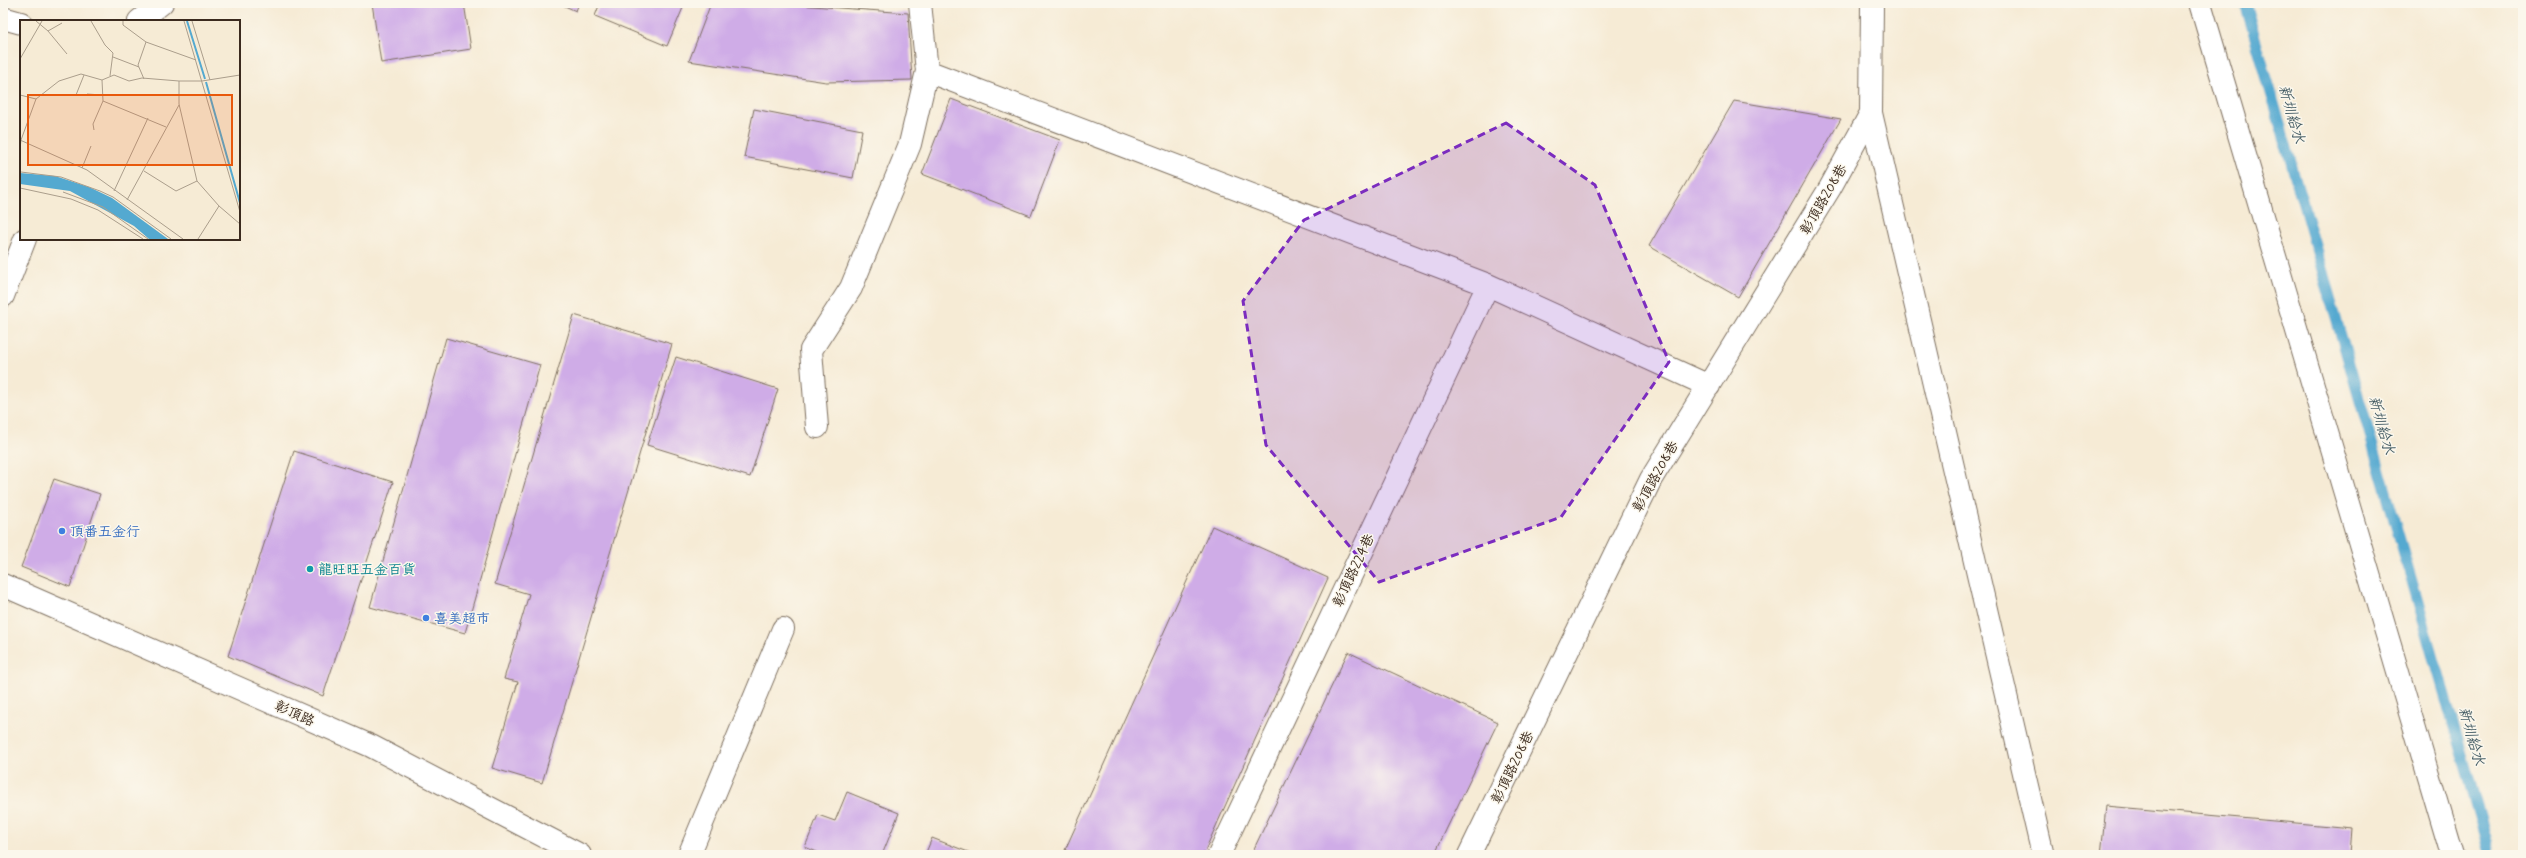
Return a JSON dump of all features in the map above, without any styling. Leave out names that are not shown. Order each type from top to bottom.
[{"type":"street","points":[[140,20],[162,3]]},
{"type":"street","points":[[817,427],[811,350],[851,288],[910,144],[927,71],[920,3]]},
{"type":"street","points":[[1872,3],[1871,113],[2043,855]]},
{"type":"street","points":[[2200,3],[2452,855]]},
{"type":"street","points":[[3,18],[20,23]]},
{"type":"street","points":[[927,71],[1488,284],[1709,386]]},
{"type":"street","name":"彰頂路208巷","points":[[1469,855],[1651,479],[1830,188],[1871,113]]},
{"type":"street","points":[[3,296],[25,240]]},
{"type":"street","name":"彰頂路224巷","points":[[1219,855],[1488,284]]},
{"type":"street","name":"彰頂路","points":[[3,585],[370,746],[580,855]]},
{"type":"street","points":[[689,855],[783,629]]},
{"type":"highlighted area","points":[[1506,123],[1595,185],[1669,362],[1561,517],[1379,582],[1266,445],[1243,301],[1304,220]]},
{"type":"building","points":[[372,3],[464,3],[471,49],[381,63]]},
{"type":"building","points":[[558,3],[579,3],[576,11]]},
{"type":"building","points":[[600,3],[685,3],[667,46],[595,16]]},
{"type":"building","points":[[711,3],[771,3],[908,13],[912,80],[826,82],[689,61]]},
{"type":"building","points":[[951,99],[1060,140],[1031,216],[922,174]]},
{"type":"building","points":[[1734,101],[1841,119],[1738,297],[1649,246]]},
{"type":"building","points":[[754,109],[862,130],[853,178],[744,157]]},
{"type":"building","points":[[574,315],[672,344],[542,783],[492,768],[518,682],[504,679],[529,594],[495,584]]},
{"type":"building","points":[[446,338],[540,365],[465,633],[370,607]]},
{"type":"building","points":[[676,357],[778,389],[750,477],[647,445]]},
{"type":"building","name":"龍旺旺五金百貨","points":[[294,451],[393,482],[323,696],[228,656]]},
{"type":"building","name":"頂番五金行","points":[[54,479],[100,494],[70,587],[21,567]]},
{"type":"building","points":[[1212,526],[1328,578],[1203,855],[1077,855],[1065,850]]},
{"type":"building","points":[[1348,652],[1498,722],[1434,855],[1251,855]]},
{"type":"building","points":[[847,792],[899,813],[882,855],[824,855],[805,847],[818,815],[835,821]]},
{"type":"building","points":[[2106,806],[2352,828],[2350,855],[2101,855]]},
{"type":"building","points":[[932,838],[976,855],[925,855]]},
{"type":"waterway","name":"新圳給水","points":[[2245,3],[2491,855]]},
{"type":"place","name":"頂番五金行","points":[[62,531]]},
{"type":"place","name":"龍旺旺五金百貨","points":[[310,569]]},
{"type":"place","name":"喜美超市","points":[[426,618]]}]
